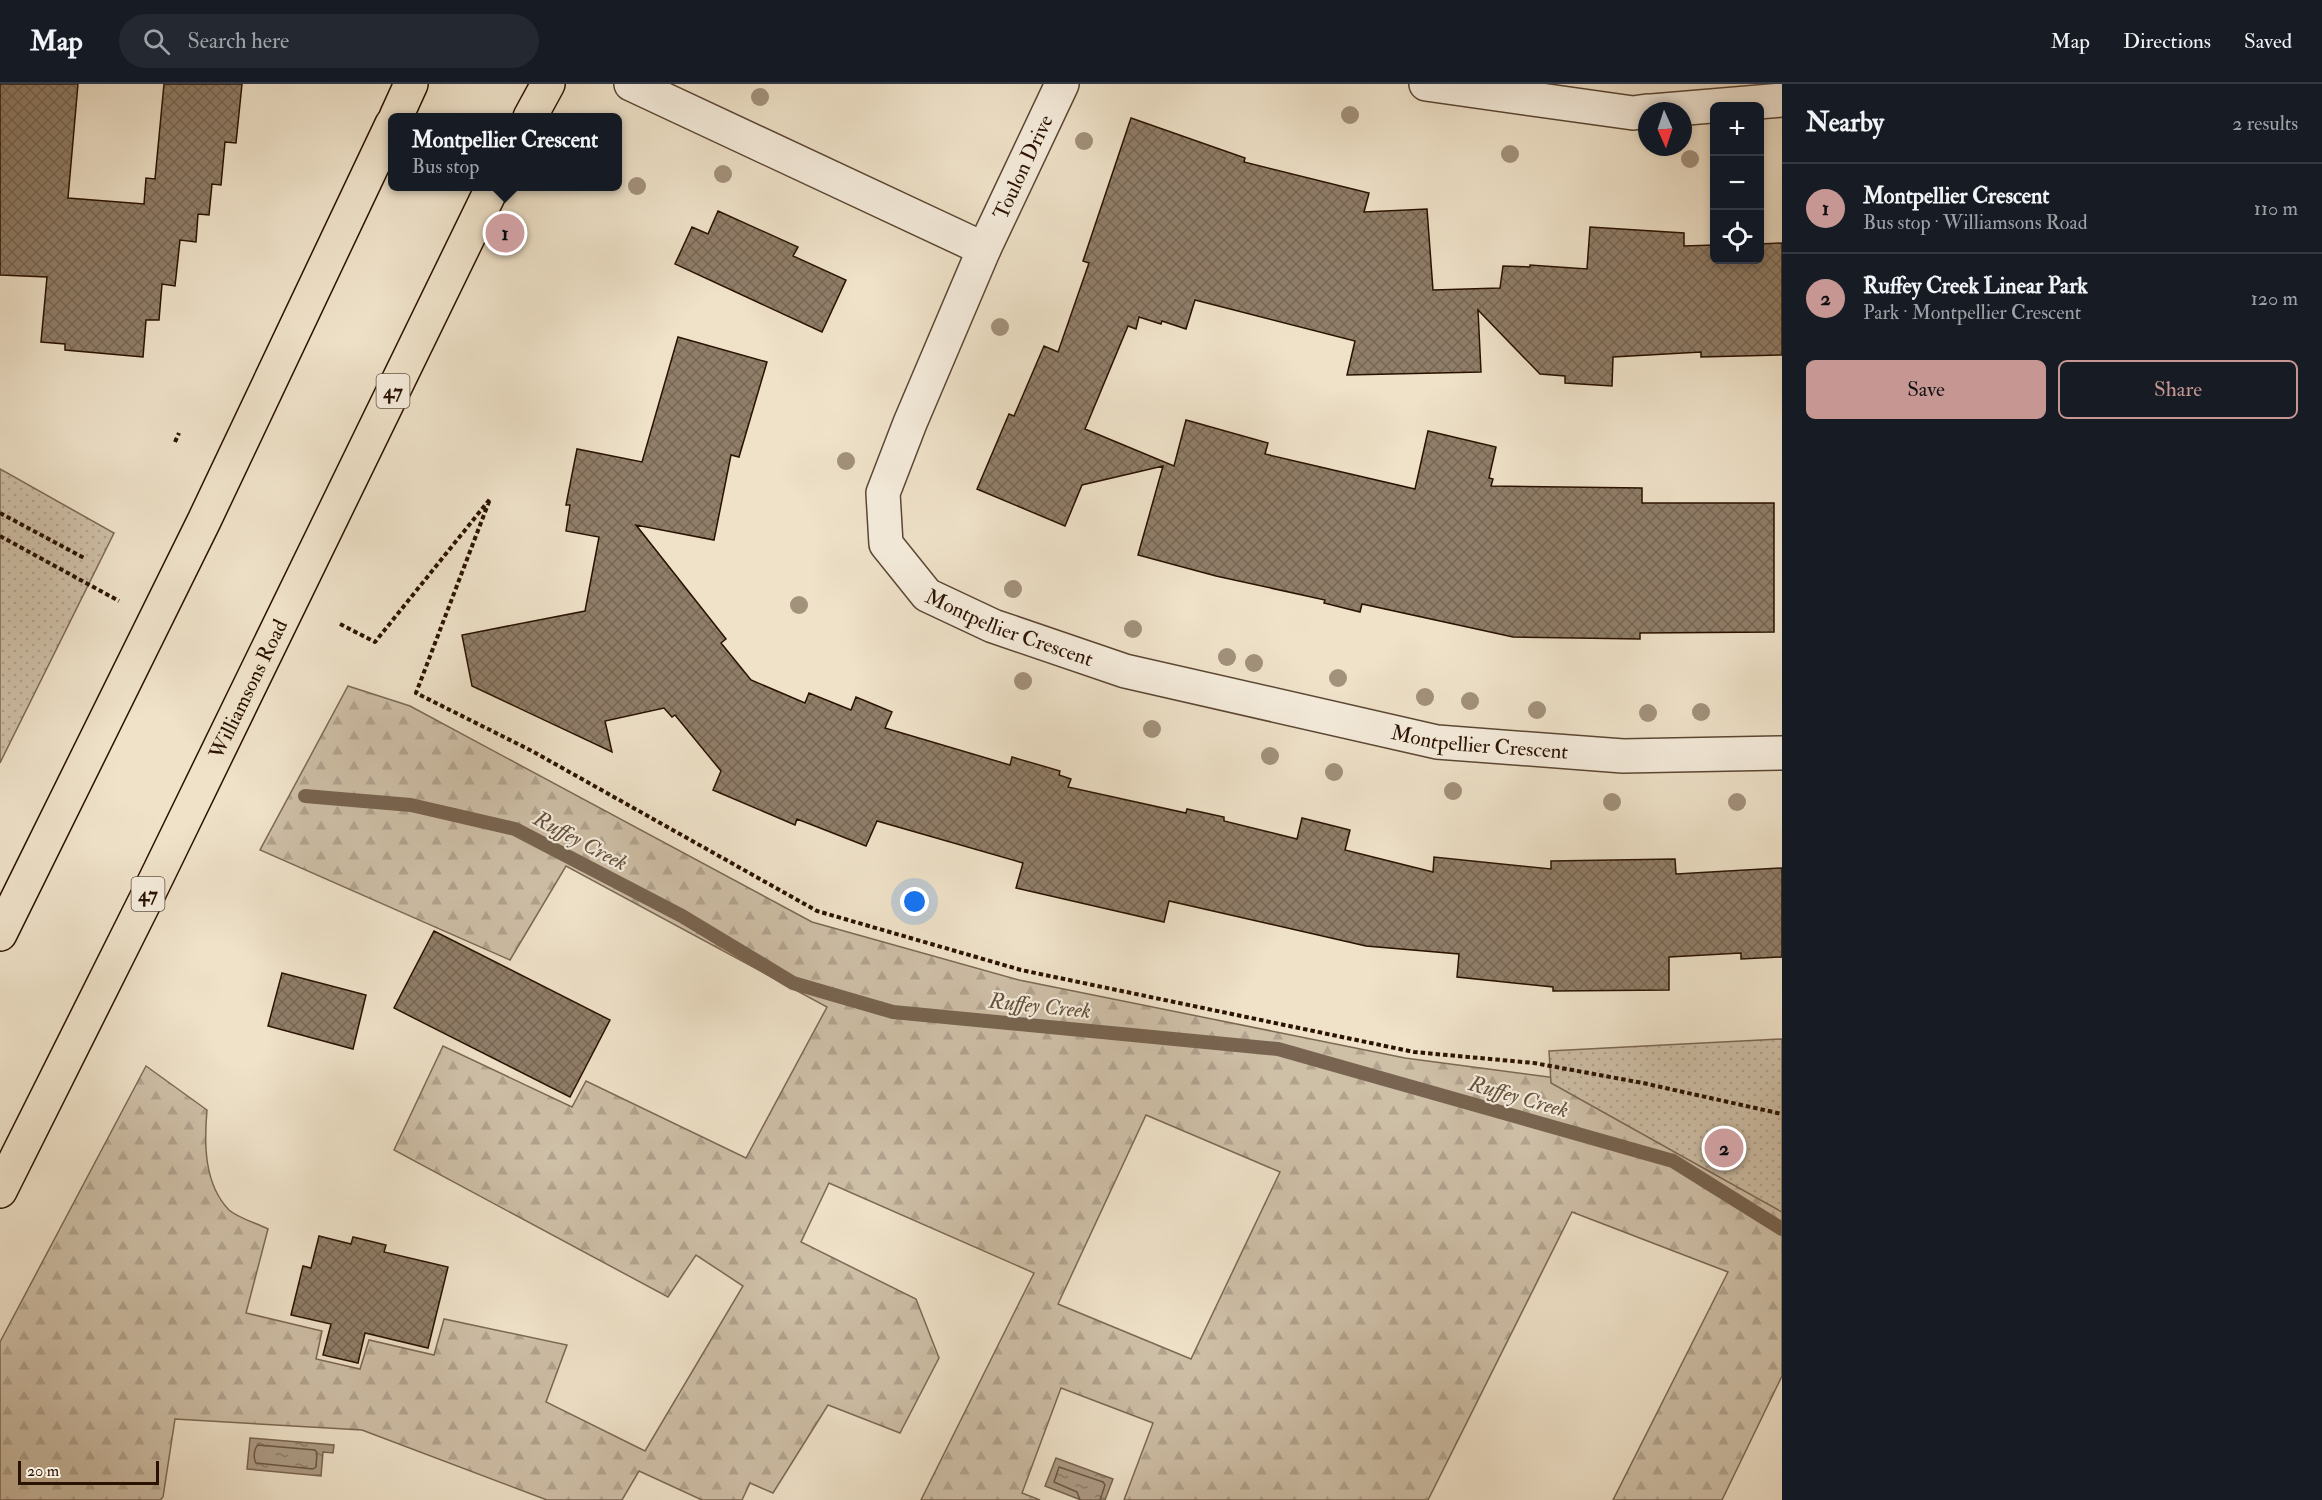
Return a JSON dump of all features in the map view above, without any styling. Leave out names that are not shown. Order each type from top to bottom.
[{"type":"main road","points":[[398,113],[411,84]]},
{"type":"main road","points":[[532,113],[548,84]]},
{"type":"main road","points":[[0,934],[204,521],[388,135]]},
{"type":"main road","name":"Williamsons Road","points":[[0,1191],[148,895],[491,191]]},
{"type":"street","points":[[630,84],[984,249]]},
{"type":"street","name":"Toulon Drive","points":[[984,249],[1062,84]]},
{"type":"street","points":[[1426,84],[1638,112]]},
{"type":"street","points":[[1692,108],[1782,100]]},
{"type":"street","name":"Montpellier Crescent","points":[[984,249],[909,423],[883,493],[886,544],[927,595],[993,626],[1125,671],[1437,742],[1623,756],[1782,753]]},
{"type":"path","points":[[175,442],[179,433]]},
{"type":"path","points":[[340,624],[375,642],[490,499],[416,693],[532,751],[817,911],[1021,970],[1414,1052],[1534,1063],[1643,1083],[1782,1114]]},
{"type":"path","points":[[0,513],[86,559]]},
{"type":"path","points":[[0,536],[154,620]]},
{"type":"green space","points":[[0,469],[114,533],[0,763]]},
{"type":"green space","points":[[348,686],[410,706],[812,922],[1019,980],[1405,1058],[1610,1085],[1782,1124],[1782,1376],[1722,1500],[1613,1500],[1728,1272],[1572,1212],[1428,1500],[1124,1500],[1153,1423],[1061,1388],[1022,1493],[1040,1500],[921,1500],[1034,1273],[829,1183],[801,1242],[916,1299],[939,1358],[900,1433],[828,1405],[773,1493],[750,1483],[742,1500],[702,1500],[639,1471],[622,1500],[547,1500],[362,1430],[175,1419],[163,1497],[160,1500],[0,1500],[0,1342],[146,1066],[207,1110],[206,1150],[210,1176],[221,1200],[233,1213],[268,1229],[246,1313],[322,1331],[316,1359],[360,1369],[369,1340],[434,1355],[444,1319],[567,1345],[546,1402],[645,1451],[743,1286],[696,1255],[668,1297],[394,1150],[443,1046],[572,1107],[586,1081],[746,1158],[827,1007],[566,866],[510,960],[260,850]],"holes":[[[1146,1115],[1280,1172],[1191,1359],[1058,1304]]]},
{"type":"green space","points":[[1782,1039],[1782,1212],[1551,1083],[1549,1051]]},
{"type":"water","points":[[250,1438],[334,1445],[333,1453],[323,1452],[321,1476],[247,1469]]},
{"type":"water","points":[[1056,1458],[1113,1479],[1105,1500],[1081,1500],[1045,1486]]},
{"type":"building","points":[[0,84],[78,84],[68,198],[144,204],[146,178],[155,179],[164,84],[242,84],[236,143],[225,142],[221,185],[212,184],[209,215],[198,214],[196,242],[180,240],[175,286],[162,284],[159,320],[146,320],[143,357],[65,350],[65,344],[41,342],[47,277],[0,275]]},
{"type":"building","points":[[1131,118],[1245,158],[1244,162],[1369,193],[1364,212],[1427,209],[1433,290],[1500,288],[1503,266],[1530,267],[1530,265],[1587,269],[1590,227],[1684,233],[1684,246],[1710,245],[1710,264],[1764,264],[1764,244],[1782,243],[1782,355],[1701,357],[1701,352],[1613,357],[1612,386],[1565,383],[1565,376],[1540,374],[1478,310],[1481,372],[1347,375],[1355,341],[1195,300],[1186,329],[1162,321],[1161,324],[1139,317],[1136,329],[1128,326],[1085,429],[1174,466],[1186,420],[1268,443],[1265,454],[1415,489],[1428,431],[1496,447],[1489,478],[1493,479],[1491,486],[1642,488],[1642,503],[1774,503],[1774,632],[1640,633],[1640,639],[1513,637],[1362,604],[1360,612],[1324,603],[1325,600],[1216,576],[1138,555],[1163,466],[1082,485],[1065,526],[977,489],[1009,414],[1014,416],[1044,346],[1058,352],[1089,263],[1083,261]]},
{"type":"building","points":[[718,211],[798,247],[793,256],[846,280],[822,332],[675,264],[692,227],[708,234]]},
{"type":"building","points":[[678,337],[767,362],[739,457],[731,455],[714,540],[636,525],[726,639],[721,643],[751,680],[805,703],[809,693],[851,710],[856,697],[892,712],[885,728],[1010,765],[1012,757],[1060,771],[1059,775],[1071,779],[1068,787],[1186,813],[1187,809],[1224,817],[1224,821],[1297,839],[1302,818],[1350,830],[1345,850],[1433,872],[1434,857],[1551,869],[1551,861],[1675,859],[1676,874],[1782,868],[1782,957],[1741,959],[1741,953],[1669,957],[1669,990],[1553,991],[1553,987],[1457,977],[1459,954],[1366,946],[1169,901],[1164,922],[1016,888],[1023,863],[877,821],[866,846],[797,819],[795,825],[713,790],[721,771],[675,715],[672,717],[664,708],[605,721],[612,752],[472,686],[462,635],[585,611],[599,537],[566,531],[570,505],[566,505],[577,449],[642,462]]},
{"type":"building","points":[[434,931],[610,1020],[570,1097],[394,1008]]},
{"type":"building","points":[[282,973],[366,995],[353,1049],[268,1026]]},
{"type":"building","points":[[319,1236],[351,1244],[353,1237],[386,1245],[384,1252],[448,1267],[428,1348],[365,1333],[358,1363],[323,1355],[331,1324],[291,1315],[303,1266],[311,1268]]},
{"type":"waterway","name":"Ruffey Creek","points":[[305,796],[411,805],[515,829],[682,916],[793,983],[893,1012],[1278,1049],[1673,1161],[1782,1229]]},
{"type":"place","name":"Montpellier Crescent","points":[[505,233]]},
{"type":"place","name":"Ruffey Creek Linear Park","points":[[1724,1148]]}]
